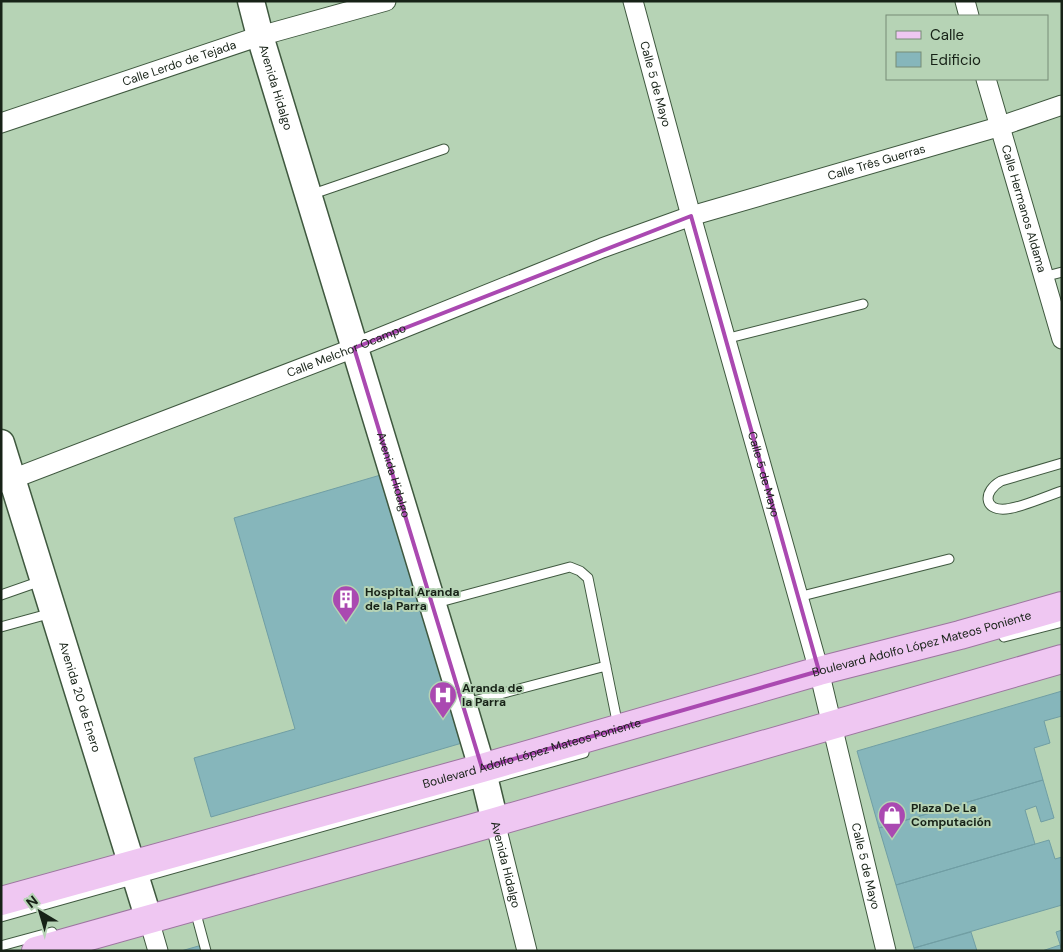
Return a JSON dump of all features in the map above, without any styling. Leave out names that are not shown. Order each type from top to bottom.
[{"type":"main road","name":"Boulevard Adolfo López Mateos Poniente","points":[[1,901],[135,871],[484,775],[619,729],[821,681],[960,635],[1062,606]]},
{"type":"main road","points":[[36,951],[146,910],[194,907],[493,813],[830,716],[1062,659]]},
{"type":"street","name":"Avenida Hidalgo","points":[[251,1],[354,348],[464,704],[484,775],[528,951]]},
{"type":"street","name":"Calle Lerdo de Tejada","points":[[1,123],[260,36],[386,1]]},
{"type":"street","name":"Calle 5 de Mayo","points":[[633,1],[821,681],[886,951]]},
{"type":"street","points":[[965,1],[969,15]]},
{"type":"street","name":"Calle Hermanos Aldama","points":[[986,80],[998,127],[1062,339]]},
{"type":"street","name":"Calle Três Guerras","points":[[691,216],[998,127],[1062,105]]},
{"type":"street","name":"Calle Melchor Ocampo","points":[[6,481],[354,348],[602,248],[691,216]]},
{"type":"street","name":"Avenida 20 de Enero","points":[[1,443],[6,481],[43,580],[135,871],[158,951]]},
{"type":"lane","points":[[309,196],[444,149]]},
{"type":"lane","points":[[1043,277],[1062,272]]},
{"type":"lane","points":[[725,339],[864,304]]},
{"type":"lane","points":[[1062,463],[1001,480],[993,485],[988,493],[988,500],[998,509],[1008,509],[1062,491]]},
{"type":"lane","points":[[798,597],[949,559]]},
{"type":"lane","points":[[432,604],[570,567],[580,571],[588,578],[619,729]]},
{"type":"lane","points":[[1,595],[43,580]]},
{"type":"lane","points":[[1,627],[53,613]]},
{"type":"lane","points":[[994,639],[1062,622]]},
{"type":"lane","points":[[464,704],[606,666]]},
{"type":"lane","points":[[484,775],[591,751]]},
{"type":"lane","points":[[1,917],[135,871]]},
{"type":"lane","points":[[194,907],[206,951]]},
{"type":"lane","points":[[1,946],[59,930]]},
{"type":"highlighted area","points":[[691,216],[819,671],[482,768],[354,348]]},
{"type":"building","name":"Hospital Aranda de la Parra","points":[[384,474],[462,743],[211,817],[194,758],[295,729],[234,518]]},
{"type":"building","points":[[1062,691],[1062,716],[1044,721],[1050,743],[1034,748],[1043,780],[879,828],[857,751]]},
{"type":"building","points":[[1043,780],[1054,818],[1041,822],[1036,806],[1025,810],[1035,844],[896,885],[879,828]]},
{"type":"building","points":[[1049,840],[1055,859],[1062,857],[1062,905],[914,948],[896,885]]},
{"type":"building","points":[[1062,930],[1062,950],[1056,932]]},
{"type":"building","points":[[971,932],[977,951],[915,951],[914,948]]},
{"type":"building","points":[[202,945],[203,951],[181,951]]},
{"type":"building","points":[[1060,945],[1062,951],[1042,951]]},
{"type":"place","name":"Hospital Aranda de la Parra","points":[[346,623]]},
{"type":"place","name":"Aranda de la Parra","points":[[443,719]]},
{"type":"place","name":"Plaza De La Computación","points":[[892,839]]}]
